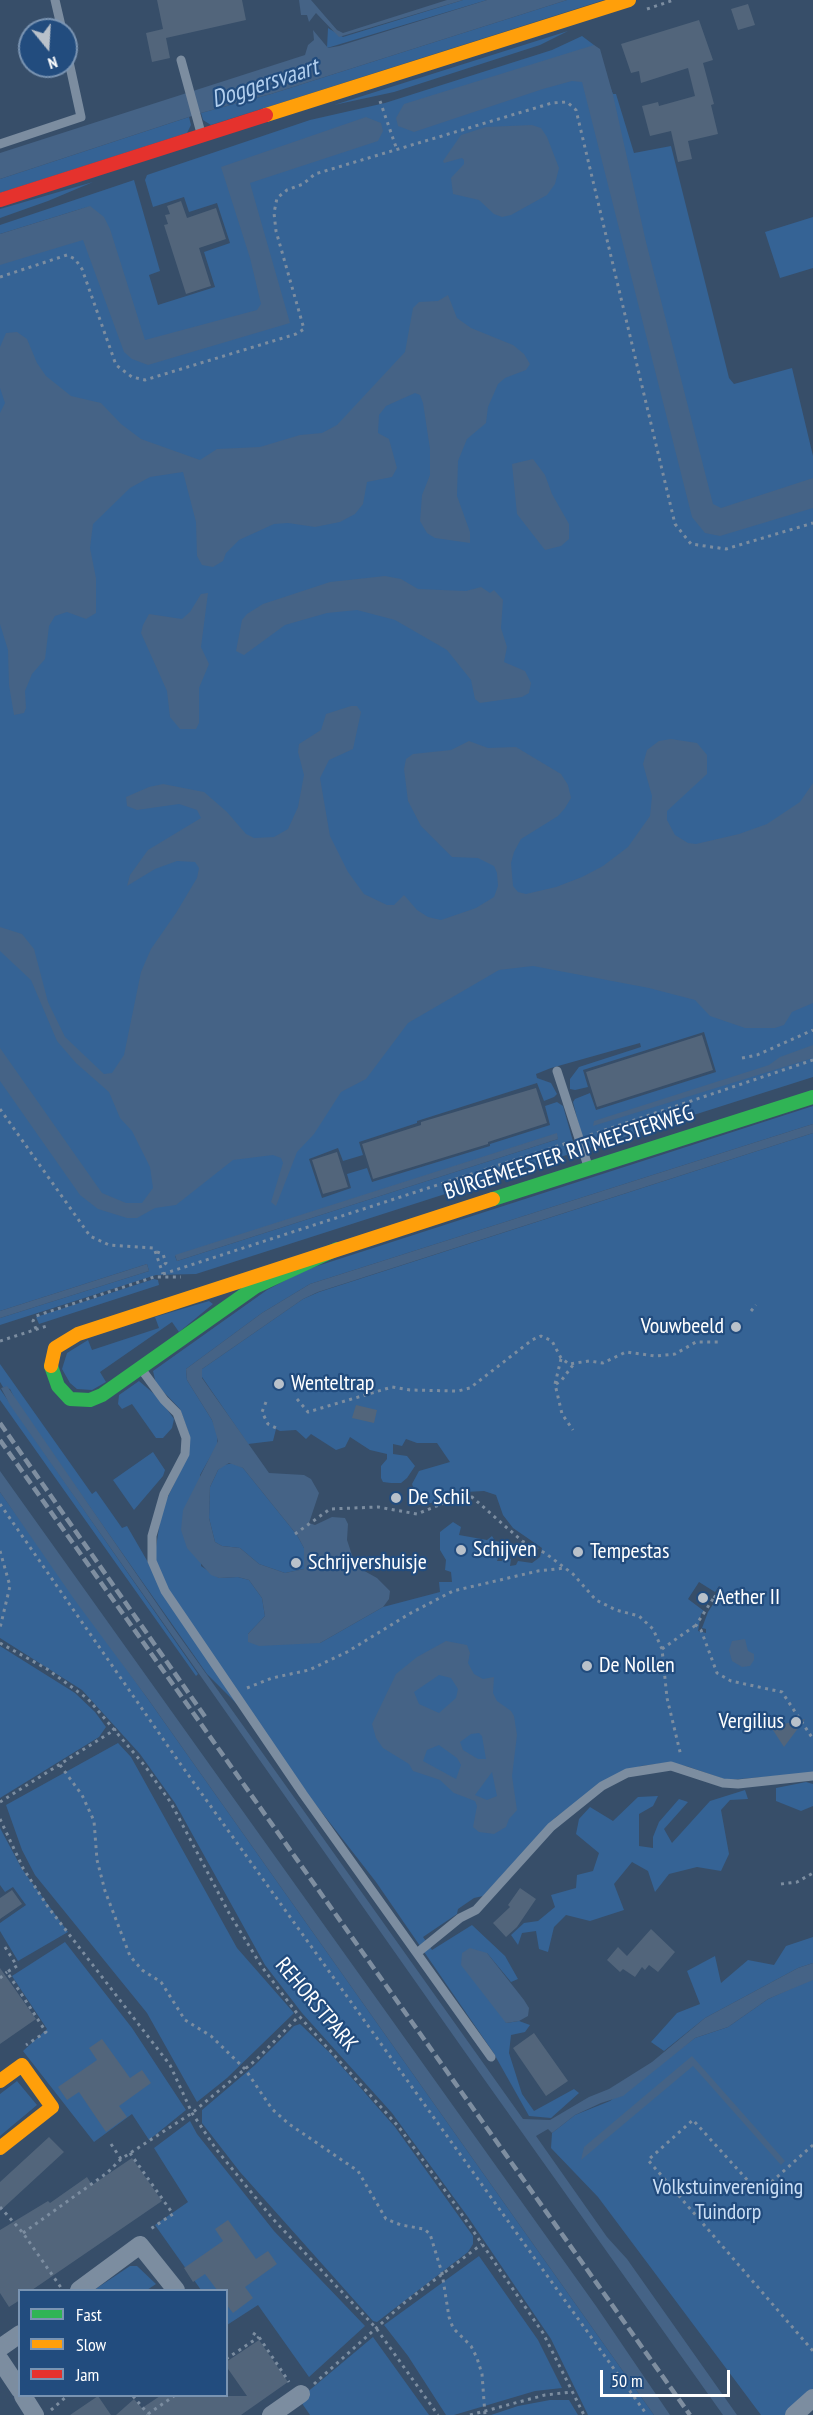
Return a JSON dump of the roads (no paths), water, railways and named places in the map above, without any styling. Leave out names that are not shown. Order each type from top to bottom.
[{"type":"street","points":[[0,200],[629,0]]},
{"type":"street","name":"BURGEMEESTER RITMEESTERWEG","points":[[337,1249],[255,1287],[102,1395],[80,1401],[70,1399],[58,1386],[51,1366],[51,1357],[55,1348],[78,1334],[337,1249],[813,1097]]},
{"type":"street","points":[[0,2081],[22,2066],[52,2107],[0,2148]]},
{"type":"street","points":[[80,2289],[140,2244],[174,2289]]},
{"type":"street","points":[[0,2348],[18,2335]]},
{"type":"street","points":[[0,2360],[18,2387]]},
{"type":"street","points":[[271,2415],[300,2395]]},
{"type":"street","points":[[24,2397],[35,2415]]},
{"type":"street","points":[[794,2415],[813,2398]]},
{"type":"lane","points":[[55,0],[59,18]]},
{"type":"lane","points":[[181,60],[187,89],[202,136]]},
{"type":"lane","points":[[0,144],[81,117],[73,78]]},
{"type":"lane","points":[[557,1071],[589,1168]]},
{"type":"lane","points":[[141,1369],[164,1400],[177,1413],[186,1438],[185,1454],[164,1494],[151,1551],[156,1573],[165,1591],[303,1794],[491,2057]]},
{"type":"lane","points":[[417,1953],[460,1918],[476,1910],[551,1827],[602,1786],[627,1773],[652,1767],[685,1769],[723,1783],[813,1776]]},
{"type":"water","points":[[299,0],[311,0],[337,30],[343,33],[447,0],[463,0],[339,37],[316,13],[309,22],[307,15],[301,15]]},
{"type":"water","name":"Doggersvaart","points":[[487,0],[567,0],[271,94],[201,113],[0,179],[0,153],[305,55],[308,45],[314,40],[313,30],[328,48]]},
{"type":"water","points":[[594,45],[600,49],[613,95],[646,242],[713,504],[721,508],[813,478],[813,508],[720,536],[705,533],[692,517],[582,82],[572,81],[543,89],[414,132],[398,126],[396,118],[404,104]]},
{"type":"water","points":[[366,117],[381,123],[383,131],[378,141],[250,183],[290,323],[148,365],[132,359],[124,352],[83,240],[0,265],[0,234],[90,206],[104,217],[110,229],[145,340],[257,310],[261,304],[250,258],[221,167]]},
{"type":"water","points":[[532,125],[541,128],[547,137],[559,168],[555,184],[547,195],[511,215],[502,217],[494,214],[479,200],[453,194],[451,178],[464,164],[464,160],[462,158],[444,163],[443,161],[461,135],[486,127]]},
{"type":"water","points":[[448,295],[457,318],[471,328],[513,345],[524,354],[530,364],[526,370],[505,378],[498,384],[488,407],[486,423],[467,439],[458,461],[457,496],[470,532],[470,543],[435,538],[427,533],[420,521],[422,495],[430,475],[430,449],[423,403],[420,395],[415,393],[386,406],[379,415],[378,433],[389,439],[397,468],[392,477],[367,482],[363,504],[355,514],[340,522],[315,527],[288,523],[274,524],[239,540],[226,553],[223,561],[213,567],[202,565],[197,556],[196,522],[183,472],[150,477],[130,488],[93,524],[90,548],[96,578],[96,613],[86,619],[67,612],[55,616],[49,626],[45,659],[32,674],[25,691],[24,713],[14,715],[9,685],[8,650],[0,624],[0,413],[5,403],[0,388],[0,347],[6,333],[17,332],[27,339],[37,363],[46,376],[71,396],[101,403],[121,424],[141,439],[200,460],[217,449],[260,447],[300,435],[322,433],[337,425],[405,352],[413,308],[419,302],[438,301]]},
{"type":"water","points":[[533,459],[545,475],[552,494],[569,524],[569,539],[561,546],[545,550],[517,514],[512,464]]},
{"type":"water","points":[[385,576],[401,579],[418,589],[466,591],[481,587],[490,593],[494,590],[503,600],[501,628],[507,647],[504,662],[525,671],[531,683],[529,693],[522,697],[480,703],[475,699],[471,680],[447,650],[395,620],[357,610],[327,613],[285,625],[244,655],[236,651],[242,620],[263,604],[330,582]]},
{"type":"water","points":[[208,593],[201,647],[209,664],[199,688],[199,723],[196,729],[180,729],[170,717],[167,691],[141,633],[149,614],[182,619],[190,612],[201,594]]},
{"type":"water","points":[[357,706],[361,712],[353,749],[329,760],[320,778],[330,836],[348,872],[364,894],[387,905],[394,905],[404,895],[417,910],[428,917],[441,920],[476,908],[494,897],[498,886],[497,873],[494,866],[478,858],[452,857],[421,826],[408,801],[404,769],[406,759],[413,754],[451,750],[469,741],[488,748],[516,747],[561,774],[568,785],[571,798],[565,808],[558,816],[521,839],[514,852],[511,863],[513,886],[518,892],[526,894],[556,887],[582,877],[603,866],[628,847],[650,816],[652,796],[643,764],[647,750],[659,741],[671,739],[697,743],[707,755],[707,774],[667,811],[667,820],[675,835],[688,843],[696,844],[739,834],[767,824],[800,802],[813,783],[813,1003],[792,1012],[784,1025],[775,1028],[745,1028],[710,1016],[695,1000],[649,988],[533,966],[499,970],[408,1023],[366,1079],[341,1092],[314,1134],[297,1152],[276,1206],[271,1202],[283,1163],[281,1158],[273,1155],[233,1160],[176,1205],[155,1208],[137,1218],[127,1218],[98,1209],[80,1195],[0,1081],[0,1048],[102,1193],[126,1203],[142,1203],[153,1188],[150,1167],[132,1131],[120,1118],[109,1092],[76,1063],[57,1041],[31,980],[0,951],[0,927],[22,934],[34,949],[48,1002],[65,1037],[104,1074],[112,1073],[124,1055],[141,972],[151,949],[197,878],[199,868],[195,862],[177,861],[155,869],[127,886],[130,875],[148,850],[201,818],[197,810],[179,804],[137,810],[127,806],[126,797],[149,787],[163,784],[204,792],[227,812],[246,834],[254,838],[274,837],[288,829],[298,807],[304,775],[298,752],[299,744],[321,730],[326,714]]},
{"type":"water","points":[[813,1045],[813,1058],[593,1126],[594,1121],[769,1065],[780,1057]]},
{"type":"water","points":[[813,1124],[813,1133],[318,1292],[303,1299],[202,1369],[202,1378],[269,1473],[304,1475],[311,1479],[319,1493],[309,1523],[315,1525],[332,1517],[345,1518],[348,1524],[347,1540],[354,1561],[359,1568],[377,1578],[390,1591],[389,1599],[383,1607],[320,1643],[259,1646],[248,1642],[248,1634],[265,1616],[262,1598],[249,1580],[238,1577],[219,1578],[211,1575],[187,1548],[181,1530],[183,1510],[218,1441],[212,1420],[187,1380],[186,1369],[262,1313],[310,1284]],"holes":[[[229,1463],[243,1468],[297,1535],[304,1548],[304,1569],[285,1573],[259,1564],[240,1548],[222,1546],[215,1542],[209,1518],[210,1487],[218,1470]]]},
{"type":"water","points":[[557,1133],[558,1139],[177,1261],[175,1255]]},
{"type":"water","points":[[147,1264],[149,1271],[0,1318],[0,1311]]},
{"type":"water","points":[[7,1386],[175,1630],[523,2119],[550,2120],[589,2097],[609,2089],[652,2062],[705,2018],[798,1968],[813,1963],[813,1980],[768,1999],[728,2027],[695,2038],[623,2096],[575,2115],[552,2133],[548,2129],[536,2136],[607,2237],[627,2259],[737,2415],[723,2415],[479,2072],[10,1405],[1,1388]]},
{"type":"water","points":[[0,1471],[596,2306],[670,2415],[654,2415],[148,1699],[74,1599],[0,1492]]},
{"type":"water","points":[[745,1639],[748,1651],[754,1654],[754,1660],[750,1666],[742,1667],[732,1661],[729,1650],[732,1641]]},
{"type":"water","points":[[446,1641],[467,1645],[470,1653],[468,1663],[474,1674],[483,1679],[494,1677],[493,1693],[497,1701],[514,1716],[517,1735],[512,1776],[517,1810],[509,1819],[506,1827],[494,1834],[479,1832],[473,1827],[477,1806],[475,1801],[454,1793],[440,1780],[413,1771],[409,1764],[383,1748],[376,1738],[372,1724],[396,1674],[417,1657]],"holes":[[[439,1675],[451,1678],[458,1689],[456,1698],[439,1713],[419,1704],[414,1692]],[[479,1733],[482,1736],[486,1759],[478,1759],[463,1750],[460,1742],[471,1734]],[[439,1745],[457,1758],[461,1765],[456,1779],[423,1761],[427,1750]],[[492,1772],[497,1796],[487,1800],[475,1795]]]},
{"type":"water","points":[[470,1948],[487,1953],[524,2000],[529,2008],[528,2016],[519,2021],[506,2023],[461,1965],[462,1953]]},
{"type":"water","points":[[692,2056],[785,2161],[781,2165],[693,2066],[581,2160],[584,2147]]},
{"type":"railway","points":[[0,1423],[206,1718]]},
{"type":"railway","points":[[0,1440],[690,2415]]},
{"type":"place","name":"Vouwbeeld","points":[[736,1327]]},
{"type":"place","name":"Wenteltrap","points":[[279,1384]]},
{"type":"place","name":"De Schil","points":[[396,1498]]},
{"type":"place","name":"Schijven","points":[[461,1550]]},
{"type":"place","name":"Tempestas","points":[[578,1552]]},
{"type":"place","name":"Schrijvershuisje","points":[[296,1563]]},
{"type":"place","name":"Aether II","points":[[703,1598]]},
{"type":"place","name":"De Nollen","points":[[587,1666]]},
{"type":"place","name":"Vergilius","points":[[796,1722]]},
{"type":"park label","name":"Volkstuinvereniging Tuindorp","points":[[728,2200]]}]
